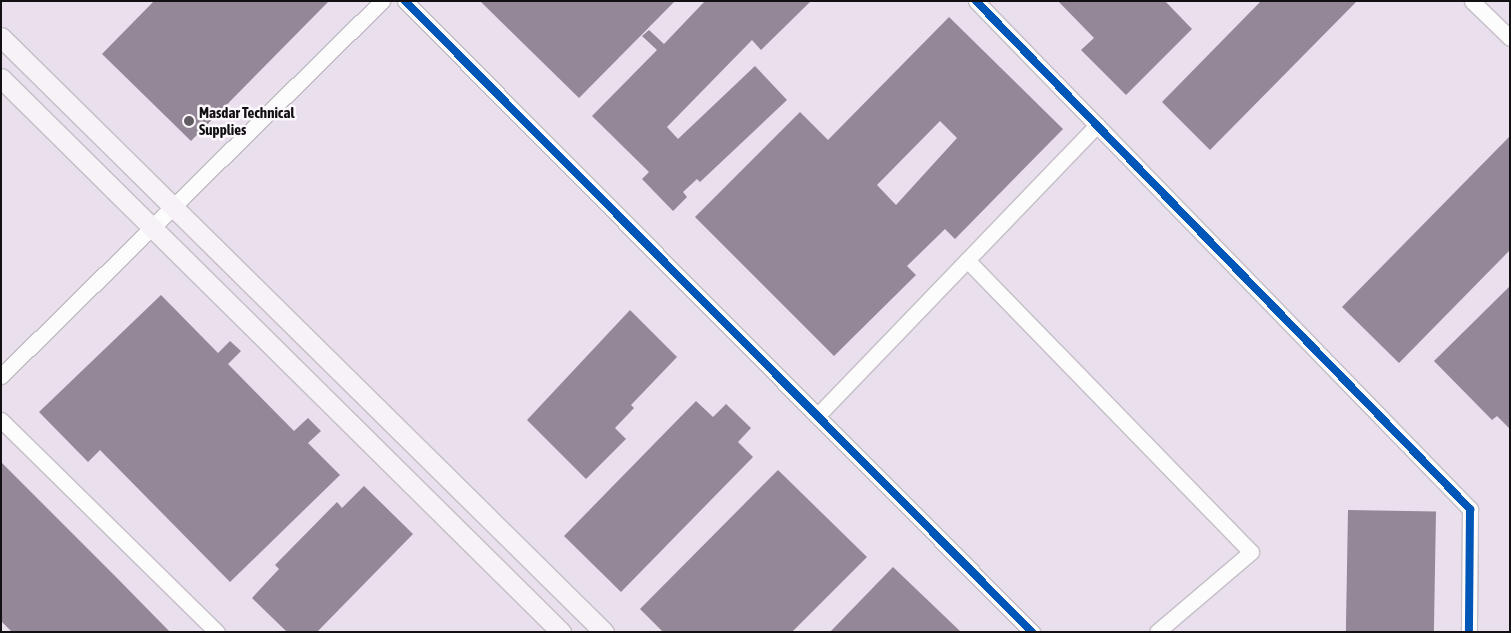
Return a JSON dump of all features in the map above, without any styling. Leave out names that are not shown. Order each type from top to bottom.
[{"type":"main road","points":[[1,37],[604,632]]},
{"type":"main road","points":[[1,78],[561,632]]},
{"type":"street","points":[[1,376],[382,1]]},
{"type":"street","points":[[405,1],[1032,632]]},
{"type":"street","points":[[976,1],[1470,509],[1469,632]]},
{"type":"street","points":[[1472,1],[1510,38]]},
{"type":"street","points":[[817,416],[1096,125]]},
{"type":"street","points":[[967,260],[1251,552],[1157,632]]},
{"type":"street","points":[[1,420],[218,632]]},
{"type":"shaded area","points":[[1,1],[1510,1],[1510,632],[1,632]]},
{"type":"building","points":[[154,1],[329,1],[191,141],[102,54]]},
{"type":"building","points":[[480,1],[675,1],[579,98]]},
{"type":"building","points":[[705,1],[811,1],[761,50],[752,40],[667,127],[678,139],[755,66],[787,100],[700,182],[697,179],[683,192],[687,197],[673,211],[642,179],[649,172],[592,116],[657,50],[642,36],[649,30],[664,44]]},
{"type":"building","points":[[1058,1],[1165,1],[1192,29],[1126,95],[1081,50],[1094,38]]},
{"type":"building","points":[[1261,1],[1357,1],[1210,150],[1162,102]]},
{"type":"building","points":[[949,17],[1063,129],[955,239],[945,229],[907,266],[916,275],[834,356],[695,217],[800,112],[828,140]],"holes":[[[940,121],[957,138],[896,205],[877,185]]]},
{"type":"building","points":[[1510,136],[1510,250],[1399,363],[1342,307]]},
{"type":"building","points":[[1510,286],[1510,429],[1497,416],[1492,420],[1434,361]]},
{"type":"building","points":[[161,295],[218,353],[230,341],[241,351],[228,364],[294,431],[308,418],[321,431],[308,443],[340,475],[230,582],[100,450],[88,462],[39,412]]},
{"type":"building","points":[[630,310],[677,357],[631,405],[634,408],[615,428],[626,439],[586,479],[527,420]]},
{"type":"building","points":[[696,401],[713,417],[726,404],[751,428],[738,442],[753,457],[621,592],[564,536]]},
{"type":"building","points":[[1,462],[170,632],[12,632],[1,621]]},
{"type":"building","points":[[778,470],[867,557],[792,632],[663,632],[640,609]]},
{"type":"building","points":[[364,486],[413,534],[317,632],[287,632],[252,598],[279,569],[275,565],[337,502],[342,508]]},
{"type":"building","points":[[1348,510],[1436,512],[1434,632],[1346,632]]},
{"type":"building","points":[[893,567],[961,632],[830,632]]},
{"type":"cycle path","points":[[405,1],[1032,632]]},
{"type":"cycle path","points":[[976,1],[1470,509],[1469,632]]},
{"type":"place","name":"Masdar Technical Supplies","points":[[189,121]]}]
